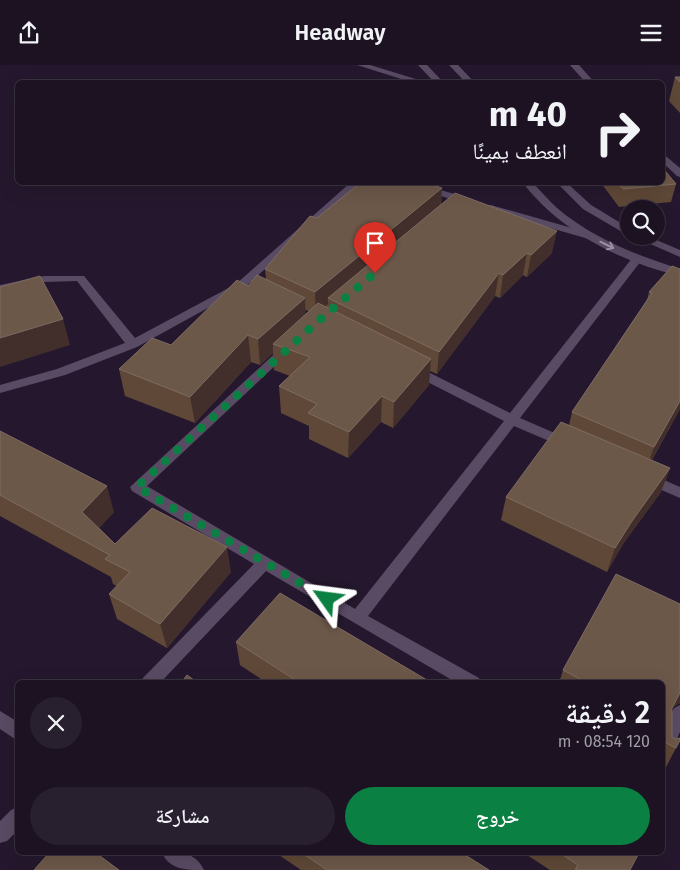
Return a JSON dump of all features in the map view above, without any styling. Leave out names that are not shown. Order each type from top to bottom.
[{"type":"street","points":[[360,65],[414,80]]},
{"type":"street","points":[[422,65],[437,80]]},
{"type":"street","points":[[453,65],[468,80]]},
{"type":"street","points":[[574,65],[588,80]]},
{"type":"street","points":[[665,159],[680,174]]},
{"type":"street","points":[[0,389],[61,372],[133,344],[244,288],[353,185]]},
{"type":"street","points":[[414,185],[589,236]]},
{"type":"street","points":[[530,185],[556,213],[589,236],[637,259],[680,273]]},
{"type":"street","points":[[564,185],[587,207],[620,227]]},
{"type":"street","points":[[447,212],[462,199]]},
{"type":"street","points":[[658,245],[680,254]]},
{"type":"street","points":[[357,618],[637,259]]},
{"type":"street","points":[[0,288],[44,279],[80,278],[133,344]]},
{"type":"street","points":[[296,341],[137,487],[357,618],[468,680]]},
{"type":"street","points":[[406,366],[511,419],[582,450]]},
{"type":"street","points":[[636,473],[680,493]]},
{"type":"street","points":[[151,680],[265,563]]},
{"type":"street","points":[[665,745],[680,713]]},
{"type":"street","points":[[0,719],[15,731]]},
{"type":"street","points":[[0,834],[15,820]]},
{"type":"street","points":[[174,855],[194,870]]},
{"type":"building","points":[[665,171],[676,184],[623,189],[620,185],[665,185]]},
{"type":"building","points":[[358,185],[432,185],[442,188],[315,292],[265,269],[310,216],[317,218]]},
{"type":"building","points":[[455,193],[557,231],[531,255],[527,253],[503,275],[499,273],[439,352],[328,298]]},
{"type":"building","points":[[672,266],[680,269],[680,401],[654,447],[572,412],[652,293],[649,292]]},
{"type":"building","points":[[257,275],[305,298],[258,339],[248,335],[190,397],[119,369],[152,338],[171,345],[237,280],[248,286]]},
{"type":"building","points":[[40,276],[63,319],[0,338],[0,287]]},
{"type":"building","points":[[318,303],[431,359],[394,402],[382,396],[349,432],[308,413],[317,404],[279,386],[310,357],[273,344]]},
{"type":"building","points":[[561,422],[670,468],[615,548],[506,497]]},
{"type":"building","points":[[0,431],[107,486],[82,512],[115,544],[152,508],[227,547],[160,624],[109,594],[130,572],[105,559],[110,555],[0,495]]},
{"type":"building","points":[[616,574],[680,604],[680,693],[672,708],[672,737],[675,739],[680,738],[676,748],[665,742],[665,680],[581,680],[563,670]]},
{"type":"building","points":[[280,593],[427,680],[295,680],[236,642]]},
{"type":"building","points":[[187,675],[194,680],[183,680]]},
{"type":"building","points":[[47,855],[99,855],[119,870],[34,870]]},
{"type":"building","points":[[305,855],[465,855],[489,870],[327,870]]},
{"type":"building","points":[[563,855],[638,855],[630,870],[575,870],[578,865]]},
{"type":"route","points":[[327,599],[137,487],[317,322],[375,273]]}]
